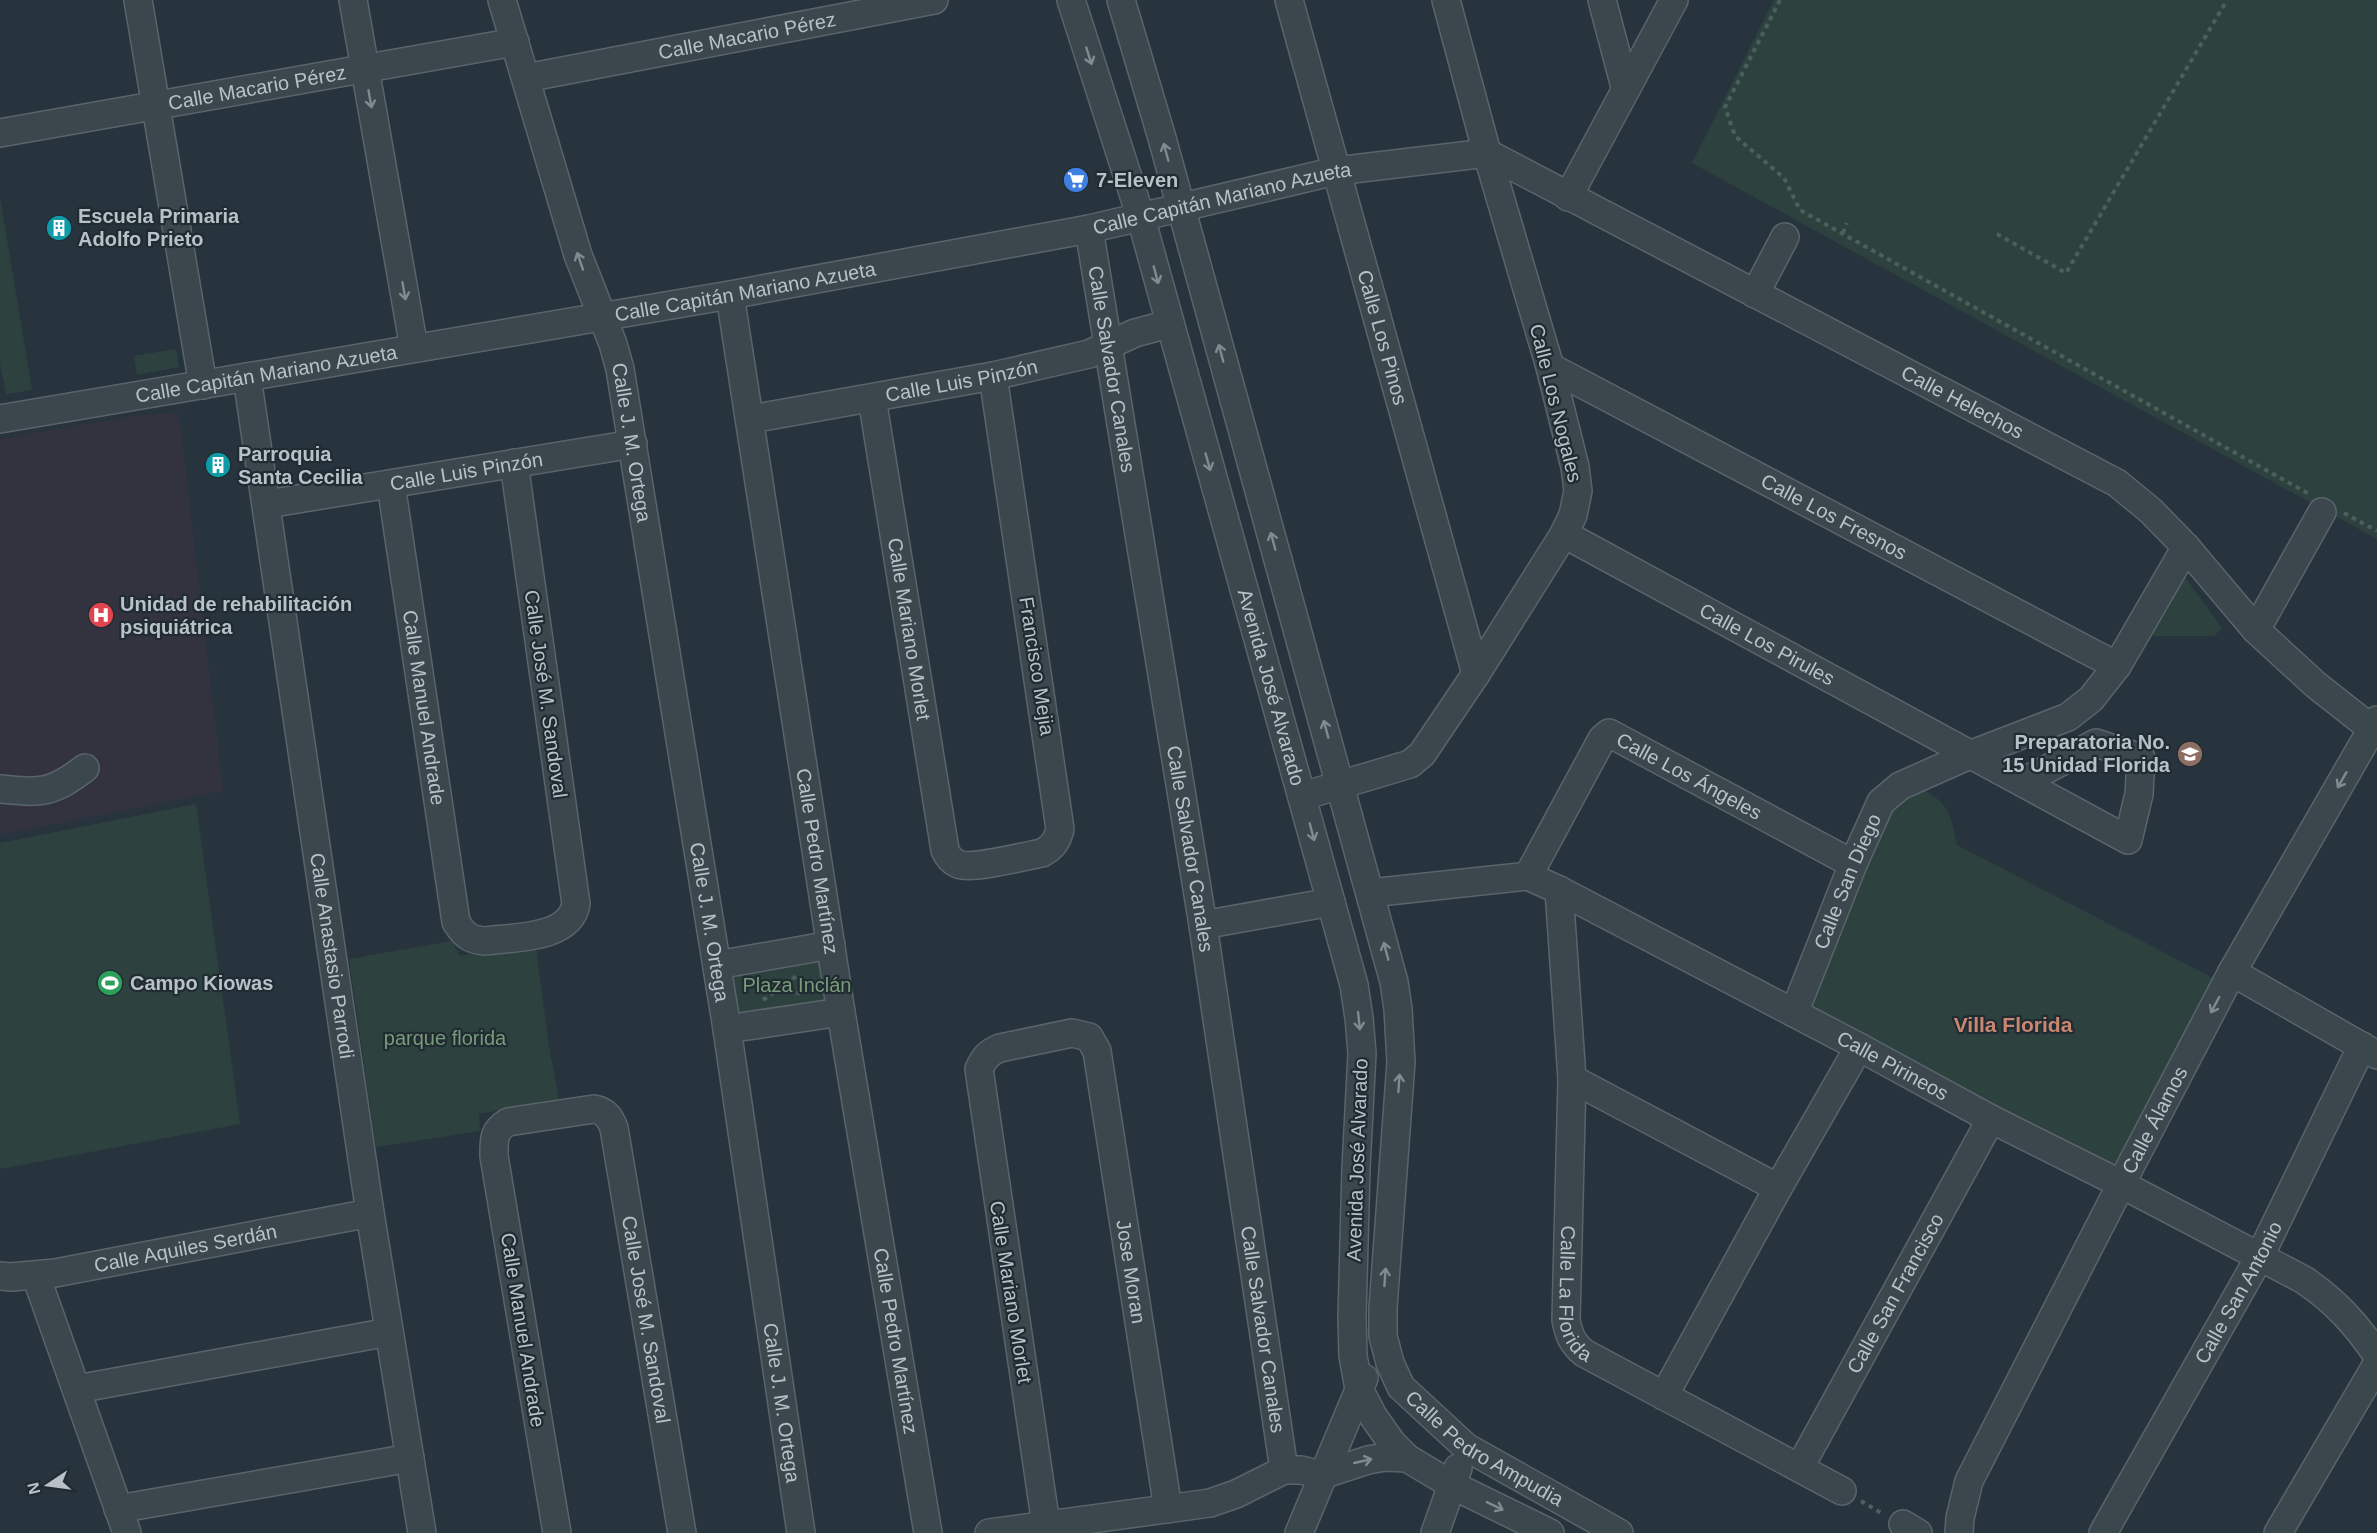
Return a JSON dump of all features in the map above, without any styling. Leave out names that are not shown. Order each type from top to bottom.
[{"type":"street","points":[[138,0],[203,385]]},
{"type":"street","points":[[353,0],[414,348]]},
{"type":"street","name":"Calle J. M. Ortega","points":[[502,0],[578,255],[620,369],[728,1029],[801,1533]]},
{"type":"street","name":"Calle Macario Pérez","points":[[526,78],[934,0]]},
{"type":"street","name":"Avenida José Alvarado","points":[[1071,0],[1141,218],[1354,985],[1362,1053],[1352,1317],[1353,1356],[1359,1389]]},
{"type":"street","name":"Avenida José Alvarado","points":[[1121,0],[1181,208],[1387,952],[1400,1027],[1401,1062],[1383,1336]]},
{"type":"street","name":"Calle Los Pinos","points":[[1289,0],[1476,674]]},
{"type":"street","name":"Calle Los Nogales","points":[[1303,795],[1341,786],[1410,764],[1422,753],[1476,674],[1564,534],[1573,515],[1578,490],[1575,467],[1550,367],[1487,153],[1446,0]]},
{"type":"street","points":[[1602,0],[1625,87]]},
{"type":"street","points":[[1568,197],[1625,87],[1674,0]]},
{"type":"street","name":"Calle Macario Pérez","points":[[0,133],[515,42]]},
{"type":"street","name":"Calle Capitán Mariano Azueta","points":[[0,418],[730,295],[1089,229],[1336,171],[1487,153]]},
{"type":"street","name":"Calle Helechos","points":[[1487,153],[2117,483],[2151,511],[2186,547],[2256,630],[2316,686],[2375,728]]},
{"type":"street","name":"Calle Salvador Canales","points":[[1089,229],[1203,925],[1284,1470]]},
{"type":"street","points":[[1755,294],[1785,237]]},
{"type":"street","name":"Calle Pedro Martínez","points":[[730,295],[841,1012],[928,1533]]},
{"type":"street","name":"Calle Luis Pinzón","points":[[751,419],[993,376],[1089,354],[1135,333],[1169,324]]},
{"type":"street","name":"Calle Los Fresnos","points":[[1550,367],[2116,666]]},
{"type":"street","name":"Francisco Mejia","points":[[949,859],[956,864],[972,866],[1042,853],[1058,840],[1060,829],[993,376]]},
{"type":"street","name":"Calle Anastasio Parrodi","points":[[247,377],[370,1213],[422,1533]]},
{"type":"street","name":"Calle Mariano Morlet","points":[[872,398],[949,859]]},
{"type":"street","name":"Calle Luis Pinzón","points":[[267,504],[633,444]]},
{"type":"street","name":"Calle José M. Sandoval","points":[[461,931],[469,938],[485,941],[551,931],[568,923],[574,914],[576,903],[514,463]]},
{"type":"street","name":"Calle Manuel Andrade","points":[[391,484],[456,922],[461,931]]},
{"type":"street","points":[[2256,630],[2326,507]]},
{"type":"street","name":"Calle Los Pirules","points":[[1564,534],[2023,782]]},
{"type":"street","name":"Calle San Diego","points":[[1794,1013],[1853,864],[1881,802],[1900,786],[1972,754],[2068,717],[2091,699],[2116,666],[2186,547]]},
{"type":"street","name":"Calle Álamos","points":[[1959,1533],[1960,1518],[1970,1481],[2121,1184],[2232,972],[2375,728]]},
{"type":"street","name":"Calle Los Ángeles","points":[[1528,876],[1602,739],[1609,733],[1853,864]]},
{"type":"street","points":[[0,789],[34,792],[53,789],[85,768]]},
{"type":"street","points":[[1370,893],[1528,876]]},
{"type":"street","name":"Calle Pirineos","points":[[1528,876],[1859,1047],[1991,1119],[2260,1256],[2327,1296],[2360,1330],[2377,1356]]},
{"type":"street","name":"Calle La Florida","points":[[1559,890],[1572,1079],[1566,1309],[1568,1334],[1573,1344],[1584,1353],[1842,1491]]},
{"type":"street","points":[[1203,925],[1331,902]]},
{"type":"street","points":[[717,965],[831,945]]},
{"type":"street","points":[[2232,972],[2370,1051]]},
{"type":"street","points":[[728,1029],[841,1012]]},
{"type":"street","name":"Calle Mariano Morlet","points":[[1046,1525],[979,1068],[983,1059],[992,1051],[1000,1048],[1072,1033],[1089,1036]]},
{"type":"street","name":"Jose Moran","points":[[1089,1036],[1096,1051],[1168,1509]]},
{"type":"street","points":[[1664,1396],[1778,1188],[1859,1047]]},
{"type":"street","name":"Calle San Antonio","points":[[2103,1533],[2260,1256],[2370,1051]]},
{"type":"street","points":[[1572,1079],[1778,1188]]},
{"type":"street","name":"Calle Manuel Andrade","points":[[556,1533],[494,1156],[494,1141],[498,1128],[508,1122],[585,1110],[603,1111]]},
{"type":"street","name":"Calle José M. Sandoval","points":[[603,1111],[610,1117],[614,1128],[682,1533]]},
{"type":"street","name":"Calle San Francisco","points":[[1800,1467],[1991,1119]]},
{"type":"street","name":"Calle Aquiles Serdán","points":[[0,1276],[36,1276],[370,1213]]},
{"type":"street","points":[[36,1276],[123,1521],[410,1458]]},
{"type":"street","points":[[77,1389],[389,1332]]},
{"type":"street","points":[[1299,1533],[1383,1336]]},
{"type":"street","name":"Calle Pedro Ampudia","points":[[1383,1336],[1390,1363],[1401,1387],[1466,1447],[1619,1533]]},
{"type":"street","points":[[2278,1533],[2377,1364]]},
{"type":"street","name":"Calle Pedro Ampudia","points":[[1359,1389],[1373,1416],[1392,1443],[1407,1458],[1452,1485],[1550,1533]]},
{"type":"street","points":[[1435,1533],[1466,1447]]},
{"type":"street","points":[[989,1533],[1210,1503],[1236,1494],[1284,1470],[1301,1470],[1322,1475],[1368,1460],[1385,1457],[1407,1458]]},
{"type":"path","points":[[1780,0],[1725,107],[1735,136],[1784,178],[1800,210],[1843,232],[2326,507],[2377,531]]},
{"type":"path","points":[[1997,234],[2066,273],[2228,0]]},
{"type":"path","points":[[1843,232],[1847,223]]},
{"type":"path","points":[[756,1005],[807,968]]},
{"type":"path","points":[[760,981],[782,987],[841,1012]]},
{"type":"path","points":[[1842,1491],[1910,1529]]},
{"type":"shaded area","name":"Unidad de rehabilitación psiquiátrica","points":[[179,413],[223,791],[0,835],[0,439],[142,415]]},
{"type":"green space","points":[[1774,0],[2377,0],[2377,539],[1692,163]]},
{"type":"green space","points":[[0,198],[32,390],[6,394],[0,363]]},
{"type":"green space","points":[[176,349],[179,367],[137,375],[134,356]]},
{"type":"green space","points":[[2185,577],[2222,628],[2214,636],[2154,636],[2148,631]]},
{"type":"green space","points":[[1925,791],[1945,807],[1951,820],[1957,845],[2213,978],[2133,1132],[2132,1151],[2120,1173],[1819,1026],[1807,1002],[1887,812],[1910,792]]},
{"type":"green space","name":"Campo Kiowas","points":[[196,804],[240,1124],[0,1169],[0,843]]},
{"type":"green space","name":"parque florida","points":[[535,940],[549,1047],[559,1100],[479,1114],[480,1131],[376,1147],[349,959],[452,941],[460,956]]},
{"type":"green space","name":"Plaza Inclán","points":[[831,945],[841,1012],[727,1029],[717,965]]},
{"type":"place","name":"7-Eleven","points":[[1076,180]]},
{"type":"place","name":"Escuela Primaria Adolfo Prieto","points":[[59,228]]},
{"type":"place","name":"Parroquia Santa Cecilia","points":[[218,465]]},
{"type":"place","name":"Unidad de rehabilitación psiquiátrica","points":[[101,615]]},
{"type":"place","name":"Preparatoria No. 15 Unidad Florida","points":[[2190,754]]},
{"type":"place","name":"Campo Kiowas","points":[[110,983]]},
{"type":"district","name":"Villa Florida","points":[[2013,1025]]}]
